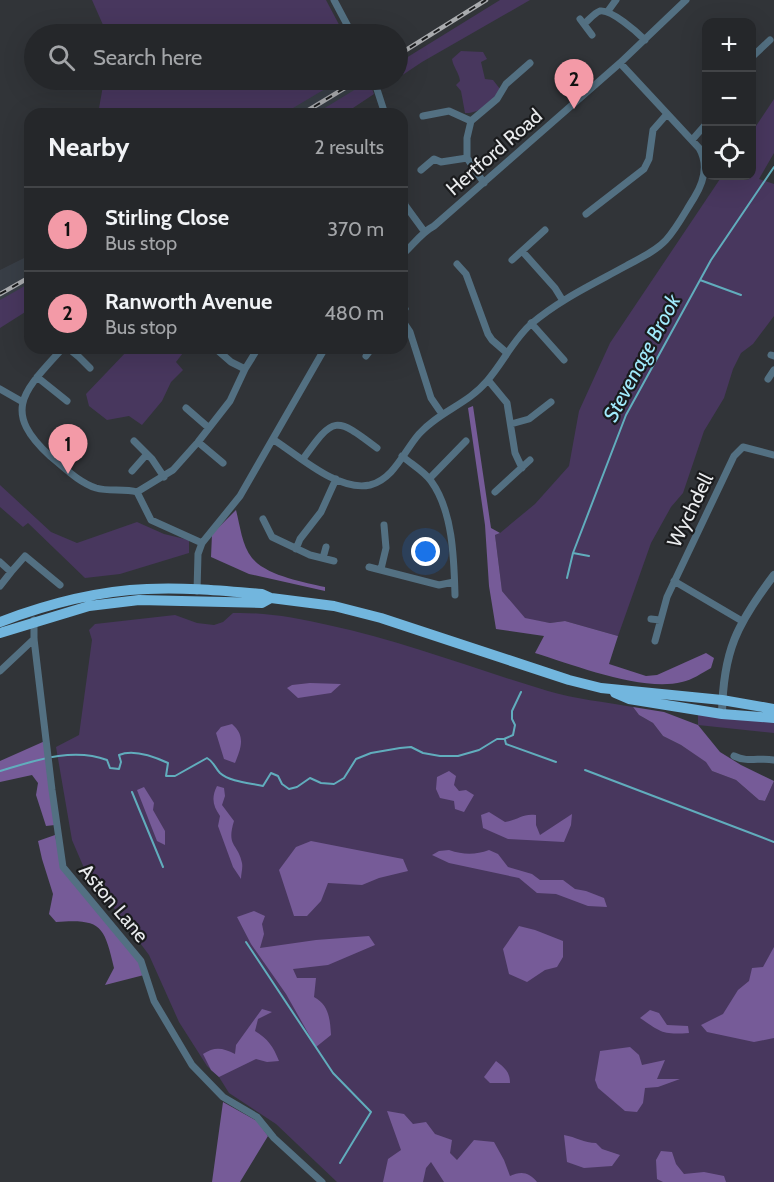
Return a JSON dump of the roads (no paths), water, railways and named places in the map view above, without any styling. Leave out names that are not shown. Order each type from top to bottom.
[{"type":"highway","points":[[0,633],[33,616],[78,598],[112,592],[148,589],[224,602],[244,598]]},
{"type":"highway","points":[[196,596],[231,592],[262,603],[271,598],[334,606],[381,618],[629,699],[722,714],[774,718]]},
{"type":"highway","points":[[0,622],[33,616]]},
{"type":"highway","points":[[600,688],[722,700],[774,709]]},
{"type":"street","points":[[334,0],[347,24]]},
{"type":"street","points":[[608,11],[616,0]]},
{"type":"street","name":"Hertford Road","points":[[408,249],[424,231],[434,226],[484,183],[620,63],[686,0]]},
{"type":"street","points":[[592,35],[582,22],[598,12],[608,11],[639,33],[645,40]]},
{"type":"street","points":[[756,55],[764,51],[770,40]]},
{"type":"street","points":[[484,183],[467,158],[467,138],[471,122],[497,99],[506,84],[530,63]]},
{"type":"street","points":[[274,440],[336,479],[358,486],[374,484],[386,477],[425,427],[471,397],[488,380],[531,323],[563,301],[637,260],[665,241],[700,188],[704,175],[703,157],[692,140],[620,63]]},
{"type":"street","points":[[377,90],[383,108]]},
{"type":"street","points":[[423,116],[450,111],[471,122]]},
{"type":"street","points":[[586,214],[595,210],[644,169],[649,159],[653,130],[667,114]]},
{"type":"street","points":[[692,140],[704,126]]},
{"type":"street","points":[[421,170],[434,159],[441,162],[467,158]]},
{"type":"street","points":[[408,209],[424,231]]},
{"type":"street","points":[[512,260],[545,230]]},
{"type":"street","points":[[522,251],[555,288],[563,301]]},
{"type":"street","points":[[457,264],[466,274],[488,334],[507,352]]},
{"type":"street","points":[[531,323],[564,360]]},
{"type":"street","points":[[408,329],[431,398],[442,414]]},
{"type":"street","points":[[58,354],[27,388],[21,401],[19,414],[26,433],[30,439],[82,481],[97,488],[137,492],[173,470],[198,442],[230,401],[254,354]]},
{"type":"street","points":[[81,354],[90,368]]},
{"type":"street","points":[[222,354],[245,369]]},
{"type":"street","points":[[196,596],[198,554],[202,543],[240,496],[322,354]]},
{"type":"street","points":[[768,379],[774,370]]},
{"type":"street","points":[[37,377],[67,401]]},
{"type":"street","points":[[488,380],[505,399],[515,453],[522,468]]},
{"type":"street","points":[[0,389],[21,401]]},
{"type":"street","points":[[511,424],[529,419],[551,402]]},
{"type":"street","points":[[186,408],[209,428]]},
{"type":"street","points":[[188,423],[194,417]]},
{"type":"street","points":[[303,459],[325,430],[333,426],[345,425],[364,443],[377,448]]},
{"type":"street","points":[[134,441],[156,463],[164,477]]},
{"type":"street","points":[[430,478],[466,441]]},
{"type":"street","points":[[198,442],[215,452],[223,463]]},
{"type":"street","name":"Wychdell","points":[[655,641],[674,581],[734,456],[743,447],[774,455]]},
{"type":"street","points":[[454,451],[460,458]]},
{"type":"street","points":[[132,471],[147,454]]},
{"type":"street","points":[[402,456],[430,478],[440,495],[448,516],[455,595]]},
{"type":"street","points":[[495,492],[531,460]]},
{"type":"street","points":[[296,549],[300,539],[321,512],[336,479]]},
{"type":"street","points":[[137,492],[152,520],[202,543]]},
{"type":"street","points":[[263,519],[270,540],[333,561]]},
{"type":"street","points":[[381,569],[386,548],[381,536],[384,525]]},
{"type":"street","points":[[322,558],[326,547]]},
{"type":"street","points":[[0,586],[25,556],[60,585]]},
{"type":"street","points":[[0,562],[11,572]]},
{"type":"street","points":[[369,567],[439,585],[454,582]]},
{"type":"street","points":[[722,714],[728,658],[742,621],[774,575]]},
{"type":"street","points":[[674,581],[742,621]]},
{"type":"street","name":"Aston Lane","points":[[33,616],[63,867],[141,961],[153,1001],[192,1065],[223,1097],[257,1117],[274,1138],[322,1182]]},
{"type":"street","points":[[651,619],[660,620]]},
{"type":"street","points":[[0,671],[34,639]]},
{"type":"street","points":[[734,756],[747,761],[774,760]]},
{"type":"waterway","name":"Stevenage Brook","points":[[567,578],[573,553],[626,415],[711,260],[774,167]]},
{"type":"waterway","points":[[700,280],[741,295]]},
{"type":"waterway","points":[[573,553],[589,556]]},
{"type":"waterway","name":"Stevenage Brook","points":[[0,771],[67,755],[94,756],[107,760],[110,768],[119,769],[121,762],[119,755],[137,753],[168,763],[166,776],[175,776],[207,758],[224,776],[240,782],[263,786],[271,773],[278,776],[282,784],[289,789],[297,787],[310,778],[321,783],[334,784],[344,778],[356,759],[371,753],[411,747],[423,753],[458,756],[479,750],[497,739],[513,735],[515,725],[512,711],[521,692]]},
{"type":"waterway","points":[[505,740],[506,744],[556,762]]},
{"type":"waterway","points":[[585,770],[774,842]]},
{"type":"waterway","points":[[132,792],[163,867]]},
{"type":"waterway","points":[[246,942],[333,1073],[371,1112],[340,1163]]},
{"type":"railway","points":[[408,49],[486,0]]},
{"type":"railway","points":[[312,108],[342,90]]},
{"type":"railway","points":[[0,294],[24,280]]},
{"type":"place","name":"Ranworth Avenue","points":[[574,109]]},
{"type":"place","name":"Stirling Close","points":[[68,474]]}]
